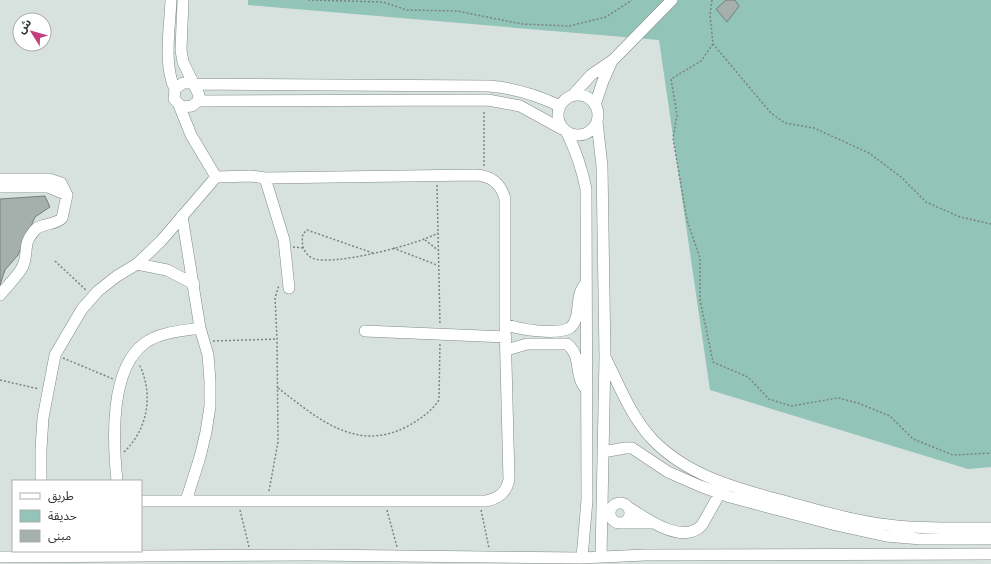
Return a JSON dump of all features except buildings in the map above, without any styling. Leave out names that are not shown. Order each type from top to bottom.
[{"type":"street","points":[[172,0],[169,69],[174,89],[174,99],[179,106],[192,135],[216,177]]},
{"type":"street","points":[[183,0],[181,50],[183,62],[199,92],[198,101]]},
{"type":"street","points":[[582,558],[587,510],[586,189],[580,163],[557,118],[560,106],[565,99],[573,95],[591,75],[613,60],[672,0]]},
{"type":"street","points":[[601,557],[605,357],[602,166],[597,122],[598,113],[596,105],[603,81],[613,60]]},
{"type":"street","points":[[174,89],[183,83],[489,86],[509,87],[560,106]]},
{"type":"street","points":[[573,95],[586,97],[596,105]]},
{"type":"street","points":[[179,106],[189,108],[198,101],[484,100],[520,106],[572,135],[584,135],[594,128],[597,122]]},
{"type":"street","points":[[42,480],[41,449],[47,391],[55,355],[82,309],[117,276],[137,264],[162,241],[216,177],[484,176],[498,184],[505,199],[505,324],[509,480],[507,488],[502,494],[495,499],[479,501],[142,501]]},
{"type":"street","points":[[265,178],[284,240],[284,286]]},
{"type":"street","points":[[0,179],[49,179],[61,183],[67,195],[62,218],[56,222],[41,225],[36,229],[26,243],[25,259],[22,268],[0,295]]},
{"type":"street","points":[[0,187],[48,187],[67,195]]},
{"type":"street","points":[[182,216],[200,328],[205,341],[210,381],[210,406],[200,457],[186,501]]},
{"type":"street","points":[[137,264],[167,270],[194,284]]},
{"type":"street","points":[[505,324],[526,329],[566,330],[574,325],[577,317],[578,297],[587,283]]},
{"type":"street","points":[[117,480],[116,413],[120,382],[124,368],[133,354],[145,343],[160,335],[200,328]]},
{"type":"street","points":[[526,329],[531,336],[527,344]]},
{"type":"street","points":[[554,330],[552,337],[556,343]]},
{"type":"street","points":[[365,331],[506,337]]},
{"type":"street","points":[[506,350],[527,344],[567,344],[576,353],[579,380],[587,390]]},
{"type":"street","points":[[605,357],[634,416],[646,432],[664,450],[720,493],[859,525],[991,528]]},
{"type":"street","points":[[603,452],[632,448],[668,472],[709,484],[733,488],[859,525],[886,536],[921,539],[991,539]]},
{"type":"street","points":[[653,523],[623,523],[614,521],[611,510],[613,506],[621,503],[653,523],[678,532],[694,531],[702,525],[720,493]]},
{"type":"street","points":[[587,510],[602,507]]},
{"type":"street","points":[[623,523],[630,516],[628,507]]},
{"type":"street","points":[[586,527],[594,523],[601,529]]},
{"type":"street","points":[[0,557],[311,560],[601,557],[645,560],[871,560],[991,554]]},
{"type":"path","points":[[308,0],[383,2],[407,10],[456,11],[522,24],[569,26],[606,17],[632,0]]},
{"type":"path","points":[[712,0],[710,15],[713,44],[771,113],[786,123],[814,128],[869,153],[902,177],[926,202],[960,217],[991,224]]},
{"type":"path","points":[[713,44],[701,61],[671,79],[677,115],[673,138],[687,220],[700,258],[700,300],[713,362],[748,377],[769,399],[791,406],[838,398],[858,403],[890,416],[913,439],[953,455],[991,453]]},
{"type":"path","points":[[484,100],[484,176]]},
{"type":"path","points":[[278,388],[320,420],[351,434],[369,436],[401,429],[418,421],[439,400],[440,334],[437,175]]},
{"type":"path","points":[[373,253],[307,230],[303,234],[302,240],[304,250],[316,259],[348,258],[373,253],[425,240],[438,233]]},
{"type":"path","points":[[425,240],[438,251]]},
{"type":"path","points":[[392,248],[438,265]]},
{"type":"path","points":[[55,261],[93,297]]},
{"type":"path","points":[[267,501],[278,442],[275,298],[284,286]]},
{"type":"path","points":[[205,341],[277,339]]},
{"type":"path","points":[[116,460],[133,444],[144,422],[148,399],[144,375],[133,354]]},
{"type":"path","points":[[55,355],[120,382]]},
{"type":"path","points":[[0,380],[47,391]]},
{"type":"path","points":[[238,501],[250,548]]},
{"type":"path","points":[[384,501],[397,548]]},
{"type":"path","points":[[479,501],[489,548]]},
{"type":"green space","points":[[248,0],[991,0],[991,467],[968,469],[710,390],[659,40],[248,5]]}]
